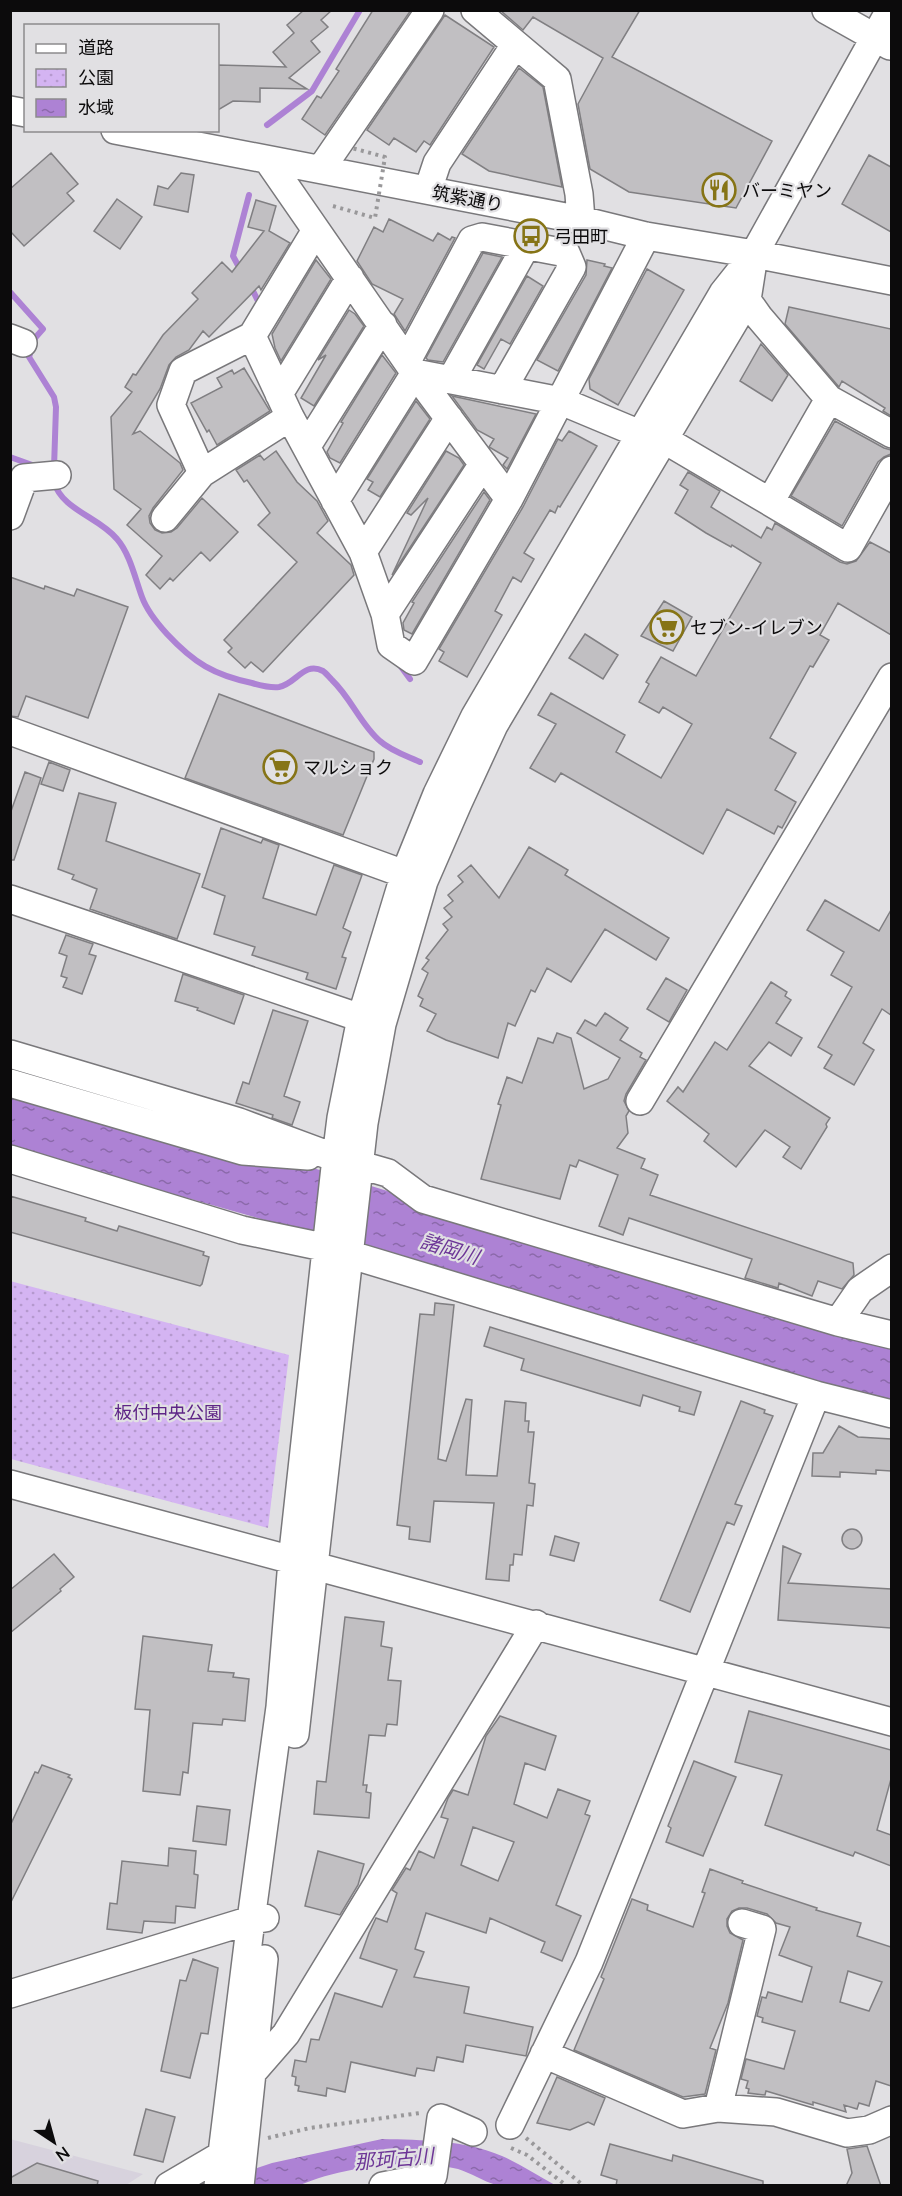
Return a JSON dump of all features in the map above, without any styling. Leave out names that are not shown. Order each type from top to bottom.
[{"type":"street","points":[[321,169],[430,10]]},
{"type":"street","points":[[475,10],[557,79],[579,194],[581,220]]},
{"type":"street","points":[[826,10],[884,43]]},
{"type":"street","points":[[653,437],[723,293],[754,254],[884,43],[891,10]]},
{"type":"street","points":[[428,190],[437,163],[516,45]]},
{"type":"street","name":"筑紫通り","points":[[125,132],[269,162],[321,169],[581,220],[646,236],[889,275]]},
{"type":"street","points":[[269,162],[411,367],[509,499]]},
{"type":"street","points":[[202,473],[171,405],[183,371],[252,336],[316,230]]},
{"type":"street","points":[[252,336],[285,405],[363,552],[385,614],[391,645],[414,661],[509,499],[646,236]]},
{"type":"street","points":[[335,501],[411,367],[472,240],[482,237],[566,253],[572,267],[502,390]]},
{"type":"street","points":[[451,380],[526,246]]},
{"type":"street","points":[[240,2186],[233,2148],[260,1918],[298,1710],[303,1564],[335,1246],[347,1161],[382,1024],[414,877],[437,795],[475,716],[653,437],[747,300],[754,254]]},
{"type":"street","points":[[165,518],[202,473],[285,405],[350,278]]},
{"type":"street","points":[[747,300],[829,399],[891,434]]},
{"type":"street","points":[[307,446],[382,325]]},
{"type":"street","points":[[411,367],[451,380],[561,401],[653,437],[848,548],[891,470]]},
{"type":"street","points":[[770,502],[829,399]]},
{"type":"street","points":[[363,552],[448,418]]},
{"type":"street","points":[[385,614],[483,464]]},
{"type":"street","points":[[10,516],[17,476],[57,475]]},
{"type":"street","points":[[640,1101],[891,677]]},
{"type":"street","points":[[10,730],[414,877]]},
{"type":"street","points":[[347,1161],[341,1118],[361,1018],[414,877]]},
{"type":"street","points":[[10,899],[361,1018]]},
{"type":"street","points":[[10,1054],[239,1122],[387,1173],[423,1200],[838,1322],[891,1335]]},
{"type":"street","points":[[10,1083],[243,1151],[347,1161]]},
{"type":"street","points":[[10,1159],[242,1230],[335,1246],[816,1395],[891,1414]]},
{"type":"street","points":[[838,1322],[860,1290],[891,1268]]},
{"type":"street","points":[[509,2136],[544,2054],[589,1962],[816,1395]]},
{"type":"street","points":[[10,1484],[303,1564],[536,1624],[891,1722]]},
{"type":"street","points":[[252,2073],[286,2034],[536,1624]]},
{"type":"street","points":[[10,1994],[260,1918]]},
{"type":"street","points":[[218,2186],[233,2148],[252,2073],[260,1918]]},
{"type":"street","points":[[718,2108],[762,1929],[742,1923]]},
{"type":"street","points":[[544,2054],[683,2114],[718,2108],[776,2112],[848,2133],[869,2130],[891,2120]]},
{"type":"street","points":[[383,2186],[433,2176],[441,2118],[473,2132]]},
{"type":"street","points":[[169,2186],[233,2148]]},
{"type":"path","points":[[333,206],[375,218],[385,157],[352,147]]},
{"type":"path","points":[[509,2136],[527,2155],[567,2186]]},
{"type":"shaded area","points":[[10,2139],[143,2174],[126,2185],[11,2185]]},
{"type":"green space","name":"板付中央公園","points":[[10,1281],[289,1355],[268,1528],[11,1459]]},
{"type":"water","name":"諸岡川","points":[[10,1085],[299,1169],[310,1167],[891,1347],[891,1408],[307,1232],[11,1148]]},
{"type":"water","name":"那珂古川","points":[[382,2139],[443,2142],[473,2147],[502,2156],[555,2185],[501,2186],[458,2169],[399,2164],[336,2173],[300,2185],[204,2186],[272,2163]]},
{"type":"building","points":[[304,10],[332,10],[321,20],[328,27],[311,41],[320,52],[289,78],[307,89],[260,88],[260,102],[233,101],[219,109],[219,65],[286,67],[273,52],[294,33],[287,25]]},
{"type":"building","points":[[373,10],[411,10],[325,135],[302,119],[317,96],[321,98],[339,71],[336,69]]},
{"type":"building","points":[[500,10],[640,10],[612,57],[772,141],[736,208],[629,192],[590,169],[578,104],[603,58],[533,17],[523,30]]},
{"type":"building","points":[[445,15],[494,47],[430,145],[424,141],[416,152],[394,138],[389,145],[367,130]]},
{"type":"building","points":[[519,68],[543,87],[562,187],[489,171],[462,154]]},
{"type":"building","points":[[51,153],[78,184],[67,193],[74,201],[24,246],[10,231],[10,189]]},
{"type":"building","points":[[869,155],[891,167],[891,232],[842,204]]},
{"type":"building","points":[[181,173],[194,175],[188,212],[154,205],[158,186],[168,189]]},
{"type":"building","points":[[117,199],[142,217],[120,249],[94,231]]},
{"type":"building","points":[[256,200],[276,206],[269,231],[290,243],[261,290],[259,286],[209,337],[203,331],[189,350],[176,357],[169,365],[160,389],[133,434],[140,431],[180,463],[183,470],[149,516],[150,523],[155,530],[162,533],[171,532],[177,528],[202,498],[238,532],[210,561],[201,552],[173,581],[170,578],[160,589],[146,575],[162,556],[127,525],[141,509],[114,489],[111,417],[132,392],[125,387],[133,374],[136,375],[163,335],[198,299],[192,293],[222,262],[232,272],[264,231],[248,227]]},
{"type":"building","points":[[389,219],[433,241],[438,233],[450,240],[452,237],[455,238],[405,331],[394,314],[403,299],[372,284],[357,261],[374,227],[383,232]]},
{"type":"building","points":[[483,253],[502,257],[443,362],[428,360],[426,358]]},
{"type":"building","points":[[316,260],[331,279],[281,361],[272,334]]},
{"type":"building","points":[[587,260],[612,268],[558,371],[537,360],[586,275]]},
{"type":"building","points":[[647,269],[684,290],[618,405],[590,389],[589,379]]},
{"type":"building","points":[[527,276],[543,286],[510,344],[501,339],[484,369],[477,365]]},
{"type":"building","points":[[789,307],[891,329],[891,416],[883,411],[885,408],[842,381],[839,387],[785,324]]},
{"type":"building","points":[[349,310],[364,326],[314,406],[301,398],[326,355],[318,360]]},
{"type":"building","points":[[761,344],[788,375],[772,401],[740,381]]},
{"type":"building","points":[[382,355],[396,373],[340,463],[330,458],[327,452],[343,423],[341,422]]},
{"type":"building","points":[[244,368],[270,411],[217,445],[191,403],[222,387],[217,378],[232,370],[234,374]]},
{"type":"building","points":[[452,396],[536,414],[507,469],[503,465],[508,458],[489,447],[494,439],[477,430]]},
{"type":"building","points":[[416,401],[430,419],[380,497],[368,490],[373,482],[367,479]]},
{"type":"building","points":[[835,421],[891,450],[891,454],[878,462],[842,526],[791,496]]},
{"type":"building","points":[[569,431],[597,446],[560,507],[558,506],[555,513],[550,510],[524,553],[534,559],[521,582],[513,577],[495,611],[502,615],[467,677],[439,661],[444,652],[439,649],[523,507],[558,439],[562,441]]},
{"type":"building","points":[[276,451],[297,482],[317,501],[328,521],[317,533],[351,565],[354,575],[263,672],[251,662],[245,668],[228,652],[232,648],[224,640],[297,562],[258,525],[270,513],[247,480],[244,482],[236,470],[260,455],[264,460]]},
{"type":"building","points":[[446,451],[459,458],[464,465],[392,575],[428,498],[411,515],[407,513]]},
{"type":"building","points":[[688,472],[720,491],[711,507],[761,538],[767,527],[772,530],[775,523],[847,564],[856,561],[870,542],[891,553],[891,635],[838,603],[820,635],[829,640],[813,667],[810,666],[770,738],[796,753],[775,790],[796,802],[782,828],[778,826],[774,834],[727,809],[703,854],[561,773],[555,782],[530,768],[556,724],[538,715],[551,693],[625,735],[616,752],[661,778],[692,724],[663,707],[659,713],[639,702],[649,684],[646,682],[661,657],[696,676],[761,563],[675,513],[688,490],[680,485]]},
{"type":"building","points":[[484,492],[490,500],[412,634],[404,630],[403,623],[414,603],[412,602]]},
{"type":"building","points":[[10,577],[44,589],[45,586],[74,596],[77,589],[128,607],[88,718],[26,696],[18,717],[10,716]]},
{"type":"building","name":"セブン-イレブン","points":[[664,601],[692,617],[673,651],[641,636]]},
{"type":"building","points":[[585,634],[618,655],[603,679],[569,658]]},
{"type":"building","name":"マルショク","points":[[219,694],[374,752],[374,759],[343,835],[185,778]]},
{"type":"building","points":[[49,762],[70,770],[63,791],[41,784]]},
{"type":"building","points":[[25,772],[41,778],[14,860],[10,860],[10,814]]},
{"type":"building","points":[[79,793],[116,803],[106,841],[200,874],[177,939],[90,909],[97,889],[72,879],[74,875],[58,869]]},
{"type":"building","points":[[221,828],[261,843],[263,839],[279,845],[263,898],[316,915],[334,865],[362,875],[343,928],[351,932],[342,957],[346,958],[336,989],[306,979],[308,973],[252,955],[255,947],[214,934],[225,896],[202,887]]},
{"type":"building","points":[[529,847],[568,870],[565,875],[669,938],[656,960],[605,929],[571,982],[547,968],[535,992],[531,990],[515,1026],[508,1023],[498,1058],[427,1031],[436,1014],[420,1006],[423,999],[418,996],[428,973],[422,969],[429,960],[426,958],[448,930],[443,924],[452,917],[444,908],[453,901],[448,895],[463,882],[458,876],[471,865],[499,898]]},
{"type":"building","points":[[825,900],[879,931],[891,910],[891,1015],[882,1009],[863,1043],[874,1050],[854,1085],[824,1068],[832,1055],[818,1047],[852,987],[831,975],[844,952],[807,930]]},
{"type":"building","points":[[66,935],[93,944],[89,954],[96,956],[82,994],[63,987],[67,978],[61,976],[67,956],[59,953]]},
{"type":"building","points":[[183,974],[244,995],[234,1024],[197,1010],[198,1008],[175,1001]]},
{"type":"building","points":[[666,978],[687,990],[669,1022],[647,1009]]},
{"type":"building","points":[[771,982],[787,992],[785,996],[791,1000],[776,1023],[802,1038],[791,1056],[769,1042],[749,1066],[830,1118],[826,1124],[827,1127],[801,1169],[783,1157],[790,1147],[765,1130],[736,1167],[704,1141],[709,1134],[667,1101],[678,1087],[683,1092],[715,1042],[727,1050]]},
{"type":"building","points":[[273,1010],[308,1021],[284,1096],[300,1102],[292,1125],[272,1118],[273,1115],[236,1103],[243,1082],[249,1084]]},
{"type":"building","points":[[605,1013],[628,1028],[620,1040],[642,1053],[640,1057],[646,1060],[626,1094],[624,1101],[629,1111],[626,1116],[628,1133],[617,1148],[645,1159],[641,1168],[658,1175],[650,1195],[853,1263],[854,1275],[842,1289],[818,1281],[812,1296],[779,1283],[778,1288],[745,1278],[752,1259],[629,1218],[623,1235],[599,1226],[618,1175],[579,1160],[576,1167],[570,1165],[560,1199],[481,1179],[501,1105],[498,1104],[507,1077],[522,1083],[538,1038],[553,1043],[557,1033],[571,1038],[584,1089],[608,1079],[620,1058],[577,1033],[585,1020],[596,1026]]},
{"type":"building","points":[[10,1196],[86,1218],[85,1221],[117,1231],[119,1226],[204,1252],[203,1255],[209,1257],[202,1284],[200,1286],[10,1232]]},
{"type":"building","points":[[435,1303],[454,1305],[438,1459],[446,1461],[466,1399],[472,1400],[466,1475],[497,1476],[505,1401],[526,1403],[525,1421],[529,1421],[528,1432],[534,1432],[529,1483],[535,1484],[533,1506],[527,1505],[522,1555],[514,1554],[513,1565],[510,1565],[509,1581],[486,1579],[494,1503],[434,1501],[430,1542],[409,1539],[410,1527],[397,1525],[420,1314],[434,1315]]},
{"type":"building","points":[[490,1327],[701,1392],[694,1415],[679,1411],[680,1407],[643,1395],[640,1406],[521,1370],[524,1359],[484,1346]]},
{"type":"building","points":[[741,1401],[765,1410],[764,1413],[773,1416],[735,1504],[742,1506],[734,1525],[727,1522],[690,1612],[660,1600]]},
{"type":"building","points":[[839,1426],[858,1437],[891,1439],[891,1471],[876,1470],[876,1474],[840,1472],[840,1477],[812,1476],[813,1453],[823,1453]]},
{"type":"building","points":[[852,1529],[859,1532],[862,1539],[859,1546],[852,1549],[845,1546],[842,1539],[845,1532]]},
{"type":"building","points":[[555,1536],[579,1543],[574,1561],[550,1555]]},
{"type":"building","points":[[783,1546],[801,1554],[788,1583],[891,1589],[891,1628],[778,1620]]},
{"type":"building","points":[[54,1554],[74,1577],[60,1589],[61,1591],[10,1633],[10,1590]]},
{"type":"building","points":[[345,1617],[384,1622],[381,1646],[392,1648],[388,1680],[401,1681],[397,1725],[387,1724],[385,1736],[369,1735],[363,1785],[367,1785],[366,1792],[371,1793],[369,1818],[314,1814],[317,1781],[326,1782]]},
{"type":"building","points":[[143,1636],[212,1645],[208,1671],[234,1673],[233,1677],[249,1679],[245,1721],[223,1719],[222,1725],[193,1723],[188,1773],[183,1772],[180,1795],[143,1791],[150,1710],[135,1709]]},
{"type":"building","points":[[749,1711],[891,1750],[891,1779],[877,1830],[891,1835],[891,1866],[855,1852],[853,1856],[765,1825],[782,1775],[735,1762]]},
{"type":"building","points":[[500,1716],[556,1736],[545,1770],[525,1763],[514,1804],[547,1818],[558,1789],[590,1801],[585,1814],[590,1816],[556,1905],[581,1916],[562,1961],[541,1952],[545,1942],[490,1918],[486,1933],[426,1913],[415,1949],[424,1952],[414,1977],[469,1987],[464,2013],[533,2027],[526,2056],[466,2045],[463,2062],[437,2057],[434,2071],[417,2068],[415,2076],[351,2062],[345,2092],[327,2088],[326,2096],[298,2091],[299,2086],[295,2085],[296,2077],[292,2076],[295,2060],[306,2062],[311,2039],[319,2040],[335,1993],[382,2007],[397,1970],[360,1958],[369,1933],[376,1918],[387,1922],[397,1893],[392,1890],[406,1868],[410,1870],[419,1851],[434,1858],[448,1819],[441,1817],[448,1798],[453,1790],[468,1795],[486,1736]],"holes":[[[473,1827],[514,1842],[498,1881],[461,1865]]]},
{"type":"building","points":[[694,1761],[736,1777],[703,1856],[666,1842],[671,1828],[668,1826]]},
{"type":"building","points":[[42,1765],[70,1775],[68,1777],[72,1779],[10,1904],[10,1826],[35,1772],[38,1773]]},
{"type":"building","points":[[197,1806],[230,1810],[226,1845],[193,1841]]},
{"type":"building","points":[[169,1848],[196,1851],[194,1874],[198,1875],[195,1908],[176,1906],[175,1923],[144,1921],[142,1933],[107,1929],[110,1903],[117,1904],[122,1861],[168,1866]]},
{"type":"building","points":[[318,1851],[364,1864],[358,1885],[340,1915],[305,1906]]},
{"type":"building","points":[[710,1869],[743,1881],[742,1883],[817,1908],[816,1910],[861,1923],[857,1936],[891,1947],[891,2086],[876,2081],[869,2106],[859,2103],[857,2109],[844,2105],[846,2112],[766,2091],[765,2095],[748,2093],[749,2089],[746,2088],[748,2081],[741,2079],[746,2059],[784,2069],[795,2031],[762,2022],[763,2018],[757,2016],[762,1997],[766,1998],[768,1992],[802,2002],[812,1967],[779,1955],[790,1927],[776,1923],[767,1914],[747,1908],[732,1911],[727,1919],[730,1933],[743,1940],[728,2003],[710,2048],[716,2050],[705,2094],[683,2097],[574,2050],[604,1979],[601,1977],[632,1899],[648,1905],[647,1910],[693,1927],[705,1893],[702,1892]],"holes":[[[848,1971],[882,1982],[869,2011],[840,2002]]]},
{"type":"building","points":[[193,1959],[218,1968],[208,2034],[201,2033],[190,2078],[161,2071],[180,1980],[186,1981]]},
{"type":"building","points":[[557,2077],[605,2098],[594,2125],[588,2122],[570,2130],[537,2123]]},
{"type":"building","points":[[146,2109],[175,2117],[163,2162],[134,2155]]},
{"type":"building","points":[[610,2144],[672,2161],[673,2155],[763,2181],[763,2186],[616,2186],[617,2180],[601,2175]]},
{"type":"building","points":[[867,2146],[881,2186],[846,2186],[852,2173],[847,2149]]},
{"type":"building","points":[[37,2163],[98,2181],[97,2186],[10,2186],[10,2178]]},
{"type":"waterway","points":[[267,125],[312,91],[360,10]]},
{"type":"waterway","points":[[241,271],[233,256],[249,195]]},
{"type":"waterway","points":[[250,285],[260,305]]},
{"type":"waterway","points":[[10,292],[43,329],[35,338],[29,357],[54,397],[56,407],[54,468]]},
{"type":"waterway","points":[[10,457],[35,466]]},
{"type":"waterway","points":[[54,482],[58,492],[65,500],[109,531],[122,545],[149,612],[186,653],[226,676],[272,687],[285,685],[310,669],[323,671],[339,687],[373,735],[384,745],[420,762]]},
{"type":"waterway","points":[[399,664],[410,679]]},
{"type":"place","name":"バーミヤン","points":[[719,190]]},
{"type":"place","name":"弓田町","points":[[531,236]]},
{"type":"place","name":"セブン-イレブン","points":[[667,627]]},
{"type":"place","name":"マルショク","points":[[280,767]]}]
